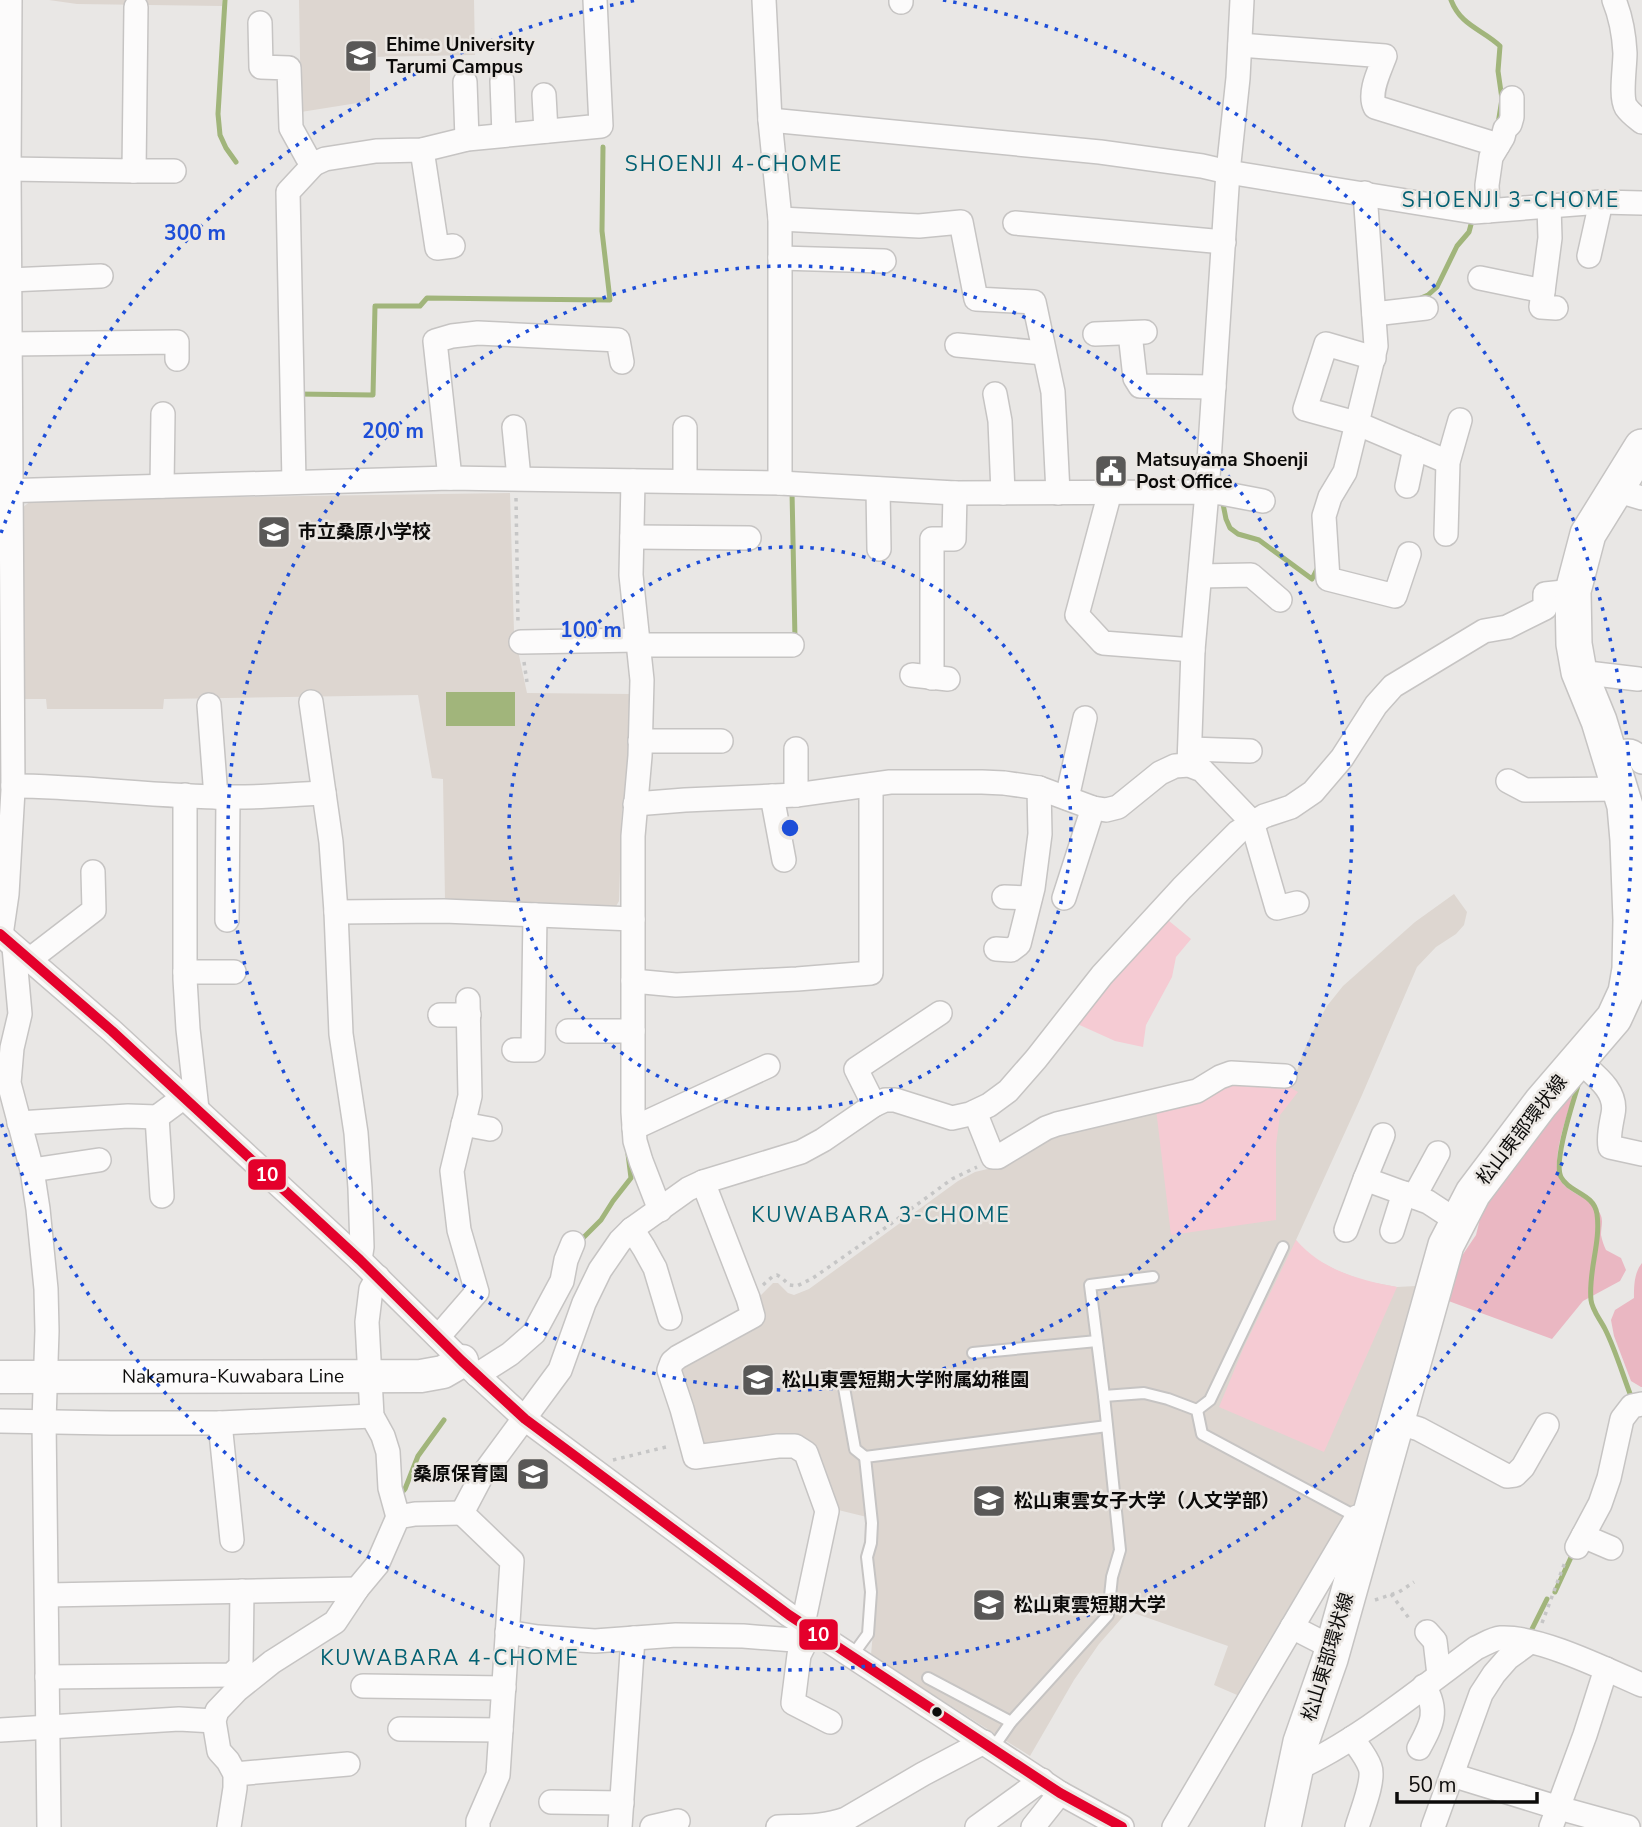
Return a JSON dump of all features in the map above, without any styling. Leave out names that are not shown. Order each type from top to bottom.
[{"type":"main road","name":"松山東部環状線","points":[[1283,1827],[1301,1742],[1344,1610],[1362,1520],[1396,1422],[1446,1245],[1473,1193],[1541,1103],[1614,1018],[1626,992],[1630,969],[1631,920],[1628,839],[1625,806],[1620,789],[1626,758],[1599,721],[1579,672],[1574,644],[1573,591],[1588,534],[1629,494],[1642,447]]},
{"type":"street","points":[[294,482],[288,192],[314,164],[325,159],[376,151],[422,150],[467,139],[601,126],[595,0]]},
{"type":"street","points":[[764,0],[780,219],[780,483]]},
{"type":"street","points":[[1242,0],[1193,650],[1190,757],[1252,822],[1277,908],[1297,903]]},
{"type":"street","points":[[1606,0],[1614,0],[1621,17],[1632,31],[1625,52],[1623,98],[1625,106],[1642,122]]},
{"type":"street","points":[[134,171],[135,7]]},
{"type":"street","points":[[7,9],[6,172],[10,344],[5,491],[9,789],[7,894],[20,1014],[12,1048],[9,1083],[11,1112],[32,1170],[46,1289],[44,1421],[49,1827]]},
{"type":"street","points":[[260,23],[261,67],[289,68],[291,128],[307,158],[314,164]]},
{"type":"street","points":[[1240,45],[1385,56],[1373,93],[1375,107],[1498,145]]},
{"type":"street","points":[[502,81],[504,135]]},
{"type":"street","points":[[465,82],[467,139]]},
{"type":"street","points":[[544,94],[546,131]]},
{"type":"street","points":[[1488,211],[1487,184],[1491,157],[1512,117],[1512,98]]},
{"type":"street","points":[[771,120],[1100,152],[1202,166],[1474,212],[1601,202],[1642,204]]},
{"type":"street","points":[[422,150],[436,248],[453,246]]},
{"type":"street","points":[[6,172],[174,170]]},
{"type":"street","points":[[1365,193],[1376,346],[1345,472],[1330,497],[1324,516],[1328,579],[1395,596],[1409,554]]},
{"type":"street","points":[[1589,257],[1601,202]]},
{"type":"street","points":[[1480,278],[1550,300],[1549,206]]},
{"type":"street","points":[[780,219],[919,226],[961,222],[976,299],[1034,302],[1053,392],[1058,493]]},
{"type":"street","points":[[1015,223],[1224,242]]},
{"type":"street","points":[[780,258],[884,261]]},
{"type":"street","points":[[9,279],[102,276]]},
{"type":"street","points":[[1374,314],[1426,308]]},
{"type":"street","points":[[1095,334],[1138,332],[1135,378],[1140,386],[1214,387]]},
{"type":"street","points":[[450,478],[435,341],[478,333],[618,340],[622,362]]},
{"type":"street","points":[[10,344],[177,342],[177,359]]},
{"type":"street","points":[[1374,358],[1326,344],[1305,409],[1356,423],[1448,462]]},
{"type":"street","points":[[968,353],[1044,353]]},
{"type":"street","points":[[995,394],[1000,421],[1003,493]]},
{"type":"street","points":[[162,486],[163,414]]},
{"type":"street","points":[[1446,534],[1448,462],[1460,420]]},
{"type":"street","points":[[514,427],[517,478]]},
{"type":"street","points":[[685,428],[685,481]]},
{"type":"street","points":[[1406,486],[1415,448]]},
{"type":"street","points":[[5,491],[517,478],[780,483],[955,493],[1207,492],[1263,501]]},
{"type":"street","points":[[633,481],[631,575],[642,680],[633,836],[633,1112],[635,1141],[640,1161],[660,1210]]},
{"type":"street","points":[[878,488],[879,549]]},
{"type":"street","points":[[1110,492],[1077,615],[1103,643],[1193,650]]},
{"type":"street","points":[[931,677],[922,604],[932,539],[954,539],[955,493]]},
{"type":"street","points":[[632,537],[749,538]]},
{"type":"street","points":[[1200,576],[1251,575],[1280,600]]},
{"type":"street","points":[[462,1513],[481,1477],[560,1370],[584,1303],[600,1270],[620,1241],[632,1230],[688,1189],[802,1152],[885,1100],[895,1100],[952,1118],[989,1105],[1008,1091],[1102,975],[1238,832],[1252,822],[1291,807],[1313,792],[1342,758],[1376,705],[1393,686],[1484,631],[1507,627],[1545,608],[1545,594],[1573,591]]},
{"type":"street","points":[[521,642],[792,645]]},
{"type":"street","points":[[1579,672],[1638,679]]},
{"type":"street","points":[[311,702],[331,842],[337,912],[341,1034],[356,1133],[360,1188],[360,1260]]},
{"type":"street","points":[[209,705],[222,797],[227,920]]},
{"type":"street","points":[[1067,798],[1085,718]]},
{"type":"street","points":[[640,741],[721,741]]},
{"type":"street","points":[[796,749],[796,795]]},
{"type":"street","points":[[635,804],[796,795],[890,782],[982,782],[1039,788],[1093,808],[1106,810],[1118,807],[1160,773],[1190,757],[1250,751]]},
{"type":"street","points":[[1508,781],[1525,790],[1620,789]]},
{"type":"street","points":[[633,981],[676,985],[871,973],[871,785]]},
{"type":"street","points":[[9,789],[50,786],[222,797],[324,793]]},
{"type":"street","points":[[996,948],[1011,950],[1019,944],[1038,859],[1039,788]]},
{"type":"street","points":[[185,795],[190,1103]]},
{"type":"street","points":[[772,796],[784,860]]},
{"type":"street","points":[[1064,898],[1093,808]]},
{"type":"street","points":[[11,944],[94,910],[93,872]]},
{"type":"street","points":[[1004,897],[1030,898]]},
{"type":"street","points":[[337,912],[444,911],[633,919]]},
{"type":"street","points":[[514,1050],[533,1050],[535,915]]},
{"type":"street","points":[[11,944],[112,1031],[360,1260],[525,1419],[807,1631],[852,1656],[1051,1786],[1122,1827]]},
{"type":"street","points":[[186,972],[233,972]]},
{"type":"street","points":[[438,1337],[477,1292],[459,1230],[452,1171],[470,1096],[469,1007],[440,1015]]},
{"type":"street","points":[[874,1105],[856,1069],[940,1013]]},
{"type":"street","points":[[568,1031],[633,1031]]},
{"type":"street","points":[[1578,1060],[1600,1080],[1615,1104],[1608,1139],[1610,1147],[1642,1154]]},
{"type":"street","points":[[634,1128],[768,1066]]},
{"type":"street","points":[[975,1112],[993,1157],[998,1157],[1046,1128],[1197,1091],[1231,1073],[1285,1076]]},
{"type":"street","points":[[11,1112],[157,1117],[190,1103]]},
{"type":"street","points":[[157,1117],[162,1196]]},
{"type":"street","points":[[463,1124],[489,1129]]},
{"type":"street","points":[[1346,1230],[1383,1135]]},
{"type":"street","points":[[1392,1231],[1409,1195],[1438,1153]]},
{"type":"street","points":[[32,1170],[99,1160]]},
{"type":"street","points":[[1365,1179],[1428,1202],[1457,1221]]},
{"type":"street","points":[[703,1182],[753,1316],[672,1362],[670,1378],[695,1457],[778,1446],[795,1446],[806,1453],[827,1511],[807,1631],[799,1655],[793,1703],[830,1722]]},
{"type":"street","points":[[632,1230],[655,1268],[670,1318]]},
{"type":"street","points":[[470,1368],[510,1354],[534,1333],[562,1281],[566,1260],[573,1244]]},
{"type":"street","points":[[229,1827],[235,1774],[219,1751],[214,1721],[217,1711],[237,1690],[272,1662],[335,1622],[377,1565],[398,1517],[390,1488],[388,1452],[372,1416],[367,1322],[371,1289],[377,1278]]},
{"type":"street","name":"Nakamura-Kuwabara Line","points":[[0,1377],[370,1377],[421,1376],[470,1368]]},
{"type":"street","points":[[1611,1548],[1580,1542],[1600,1504],[1609,1478],[1622,1419],[1632,1406],[1642,1404]]},
{"type":"street","points":[[0,1421],[220,1423],[372,1416]]},
{"type":"street","points":[[1396,1422],[1419,1429],[1507,1476],[1515,1475],[1523,1467],[1547,1425]]},
{"type":"street","points":[[220,1423],[232,1540]]},
{"type":"street","points":[[398,1517],[462,1513],[512,1561],[498,1774],[478,1821],[478,1827]]},
{"type":"street","points":[[1174,1827],[1292,1627],[1362,1520]]},
{"type":"street","points":[[47,1595],[357,1589]]},
{"type":"street","points":[[47,1677],[231,1675],[241,1665],[242,1591]]},
{"type":"street","points":[[1292,1627],[1333,1648]]},
{"type":"street","points":[[508,1632],[595,1641],[676,1635],[743,1636],[807,1631]]},
{"type":"street","points":[[1419,1748],[1431,1727],[1432,1713],[1431,1681],[1435,1641],[1427,1632]]},
{"type":"street","points":[[620,1827],[633,1638]]},
{"type":"street","points":[[1294,1770],[1322,1757],[1352,1738],[1492,1639],[1530,1642],[1556,1649],[1642,1685]]},
{"type":"street","points":[[1433,1827],[1481,1695],[1508,1658],[1530,1642]]},
{"type":"street","points":[[1555,1818],[1606,1669]]},
{"type":"street","points":[[363,1686],[504,1688]]},
{"type":"street","points":[[0,1730],[179,1719],[214,1721]]},
{"type":"street","points":[[400,1729],[501,1730]]},
{"type":"street","points":[[1352,1738],[1369,1764],[1371,1772],[1357,1827]]},
{"type":"street","points":[[778,1827],[834,1824],[923,1774],[988,1745]]},
{"type":"street","points":[[235,1774],[348,1764]]},
{"type":"street","points":[[1452,1774],[1555,1818],[1628,1827]]},
{"type":"street","points":[[977,1827],[1051,1786]]},
{"type":"street","points":[[1033,1827],[1051,1786]]},
{"type":"street","points":[[551,1802],[622,1802]]},
{"type":"street","points":[[652,1827],[678,1821]]},
{"type":"lane","points":[[1197,1410],[1210,1400],[1283,1247]]},
{"type":"lane","points":[[988,1745],[1108,1615],[1112,1577],[1120,1550],[1090,1285],[1153,1278]]},
{"type":"lane","points":[[973,1353],[1097,1341]]},
{"type":"lane","points":[[843,1382],[855,1449],[865,1457],[872,1522],[867,1558],[871,1592],[868,1634],[852,1656]]},
{"type":"lane","points":[[1104,1396],[1144,1393],[1197,1410]]},
{"type":"lane","points":[[1197,1410],[1202,1434],[1362,1520]]},
{"type":"lane","points":[[865,1457],[1107,1426]]},
{"type":"lane","points":[[928,1678],[1011,1722]]},
{"type":"path","points":[[517,478],[518,622],[527,682]]},
{"type":"path","points":[[748,1298],[777,1275],[789,1285],[797,1286],[813,1278],[952,1179],[989,1162],[993,1157]]},
{"type":"path","points":[[592,1469],[610,1461],[667,1447],[689,1437]]},
{"type":"path","points":[[1530,1642],[1536,1635],[1569,1552],[1580,1542]]},
{"type":"path","points":[[1344,1610],[1359,1611],[1414,1582]]},
{"type":"path","points":[[1391,1594],[1414,1624],[1427,1632]]},
{"type":"shaded area","points":[[49,0],[222,0],[222,6],[77,4]]},
{"type":"shaded area","name":"Ehime University Tarumi Campus","points":[[299,0],[474,0],[475,55],[370,57],[370,101],[301,112]]},
{"type":"shaded area","points":[[510,493],[514,632],[527,693],[632,694],[628,800],[622,809],[619,901],[615,908],[445,900],[443,779],[432,778],[418,695],[164,699],[163,709],[47,709],[46,699],[25,699],[22,508],[32,500]]},
{"type":"shaded area","points":[[446,692],[515,692],[515,726],[446,726]]},
{"type":"shaded area","points":[[1454,894],[1467,912],[1464,925],[1456,934],[1436,947],[1417,967],[1296,1240],[1306,1252],[1338,1271],[1365,1281],[1397,1287],[1416,1286],[1422,1290],[1358,1508],[1244,1698],[1214,1685],[1228,1646],[1128,1611],[1099,1644],[1074,1680],[1030,1756],[871,1655],[876,1598],[871,1557],[877,1545],[875,1519],[830,1508],[810,1454],[697,1452],[676,1368],[773,1283],[778,1283],[794,1295],[809,1289],[958,1181],[975,1172],[1000,1166],[1049,1134],[1284,1084],[1291,1088],[1310,1037],[1327,1006],[1343,986],[1415,922]]},
{"type":"shaded area","points":[[1163,916],[1191,939],[1176,957],[1172,977],[1146,1025],[1143,1047],[1115,1041],[1073,1022]]},
{"type":"shaded area","points":[[1227,1082],[1284,1084],[1298,1092],[1280,1115],[1276,1145],[1276,1220],[1171,1235],[1156,1109]]},
{"type":"shaded area","points":[[1568,1093],[1572,1094],[1572,1097],[1558,1149],[1559,1177],[1567,1188],[1597,1209],[1602,1219],[1601,1235],[1606,1250],[1621,1258],[1626,1270],[1620,1281],[1583,1301],[1552,1339],[1443,1299],[1451,1272],[1476,1235],[1482,1211]]},
{"type":"shaded area","points":[[1296,1240],[1329,1266],[1369,1281],[1397,1287],[1324,1452],[1219,1407],[1243,1349]]},
{"type":"shaded area","points":[[1642,1263],[1641,1387],[1631,1381],[1614,1336],[1611,1320],[1615,1310],[1634,1298],[1636,1275]]},
{"type":"waterway","points":[[225,0],[218,114],[220,135],[236,162]]},
{"type":"waterway","points":[[1451,0],[1460,16],[1500,46],[1498,71],[1502,99],[1498,124]]},
{"type":"waterway","points":[[297,394],[373,395],[375,306],[420,306],[427,298],[610,300],[602,231],[603,147]]},
{"type":"waterway","points":[[1421,298],[1437,287],[1457,246],[1469,232],[1473,217]]},
{"type":"waterway","points":[[792,491],[795,639]]},
{"type":"waterway","points":[[1222,499],[1230,528],[1238,534],[1259,540],[1312,579],[1319,565]]},
{"type":"waterway","points":[[1579,1082],[1565,1130],[1559,1169],[1565,1182],[1595,1207],[1598,1225],[1591,1278],[1592,1304],[1613,1346],[1632,1399]]},
{"type":"waterway","points":[[580,1241],[601,1220],[631,1178],[628,1154]]},
{"type":"waterway","points":[[400,1495],[418,1456],[444,1420]]},
{"type":"waterway","points":[[1555,1592],[1573,1553]]},
{"type":"waterway","points":[[1530,1633],[1547,1599]]},
{"type":"transit line","name":"10","points":[[0,934],[112,1031],[360,1260],[525,1419],[789,1615],[1060,1793],[1122,1827]]},
{"type":"place","name":"Ehime University Tarumi Campus","points":[[361,56]]},
{"type":"place","name":"Matsuyama Shoenji Post Office","points":[[1111,471]]},
{"type":"place","name":"市立桑原小学校","points":[[274,532]]},
{"type":"place","name":"松山東雲短期大学附属幼稚園","points":[[758,1380]]},
{"type":"place","name":"桑原保育園","points":[[533,1474]]},
{"type":"place","name":"松山東雲女子大学（人文学部）","points":[[989,1501]]},
{"type":"place","name":"松山東雲短期大学","points":[[989,1605]]},
{"type":"district","name":"SHOENJI 4-CHOME","points":[[734,164]]},
{"type":"district","name":"SHOENJI 3-CHOME","points":[[1511,200]]},
{"type":"district","name":"KUWABARA 3-CHOME","points":[[881,1215]]},
{"type":"district","name":"KUWABARA 4-CHOME","points":[[450,1658]]}]
